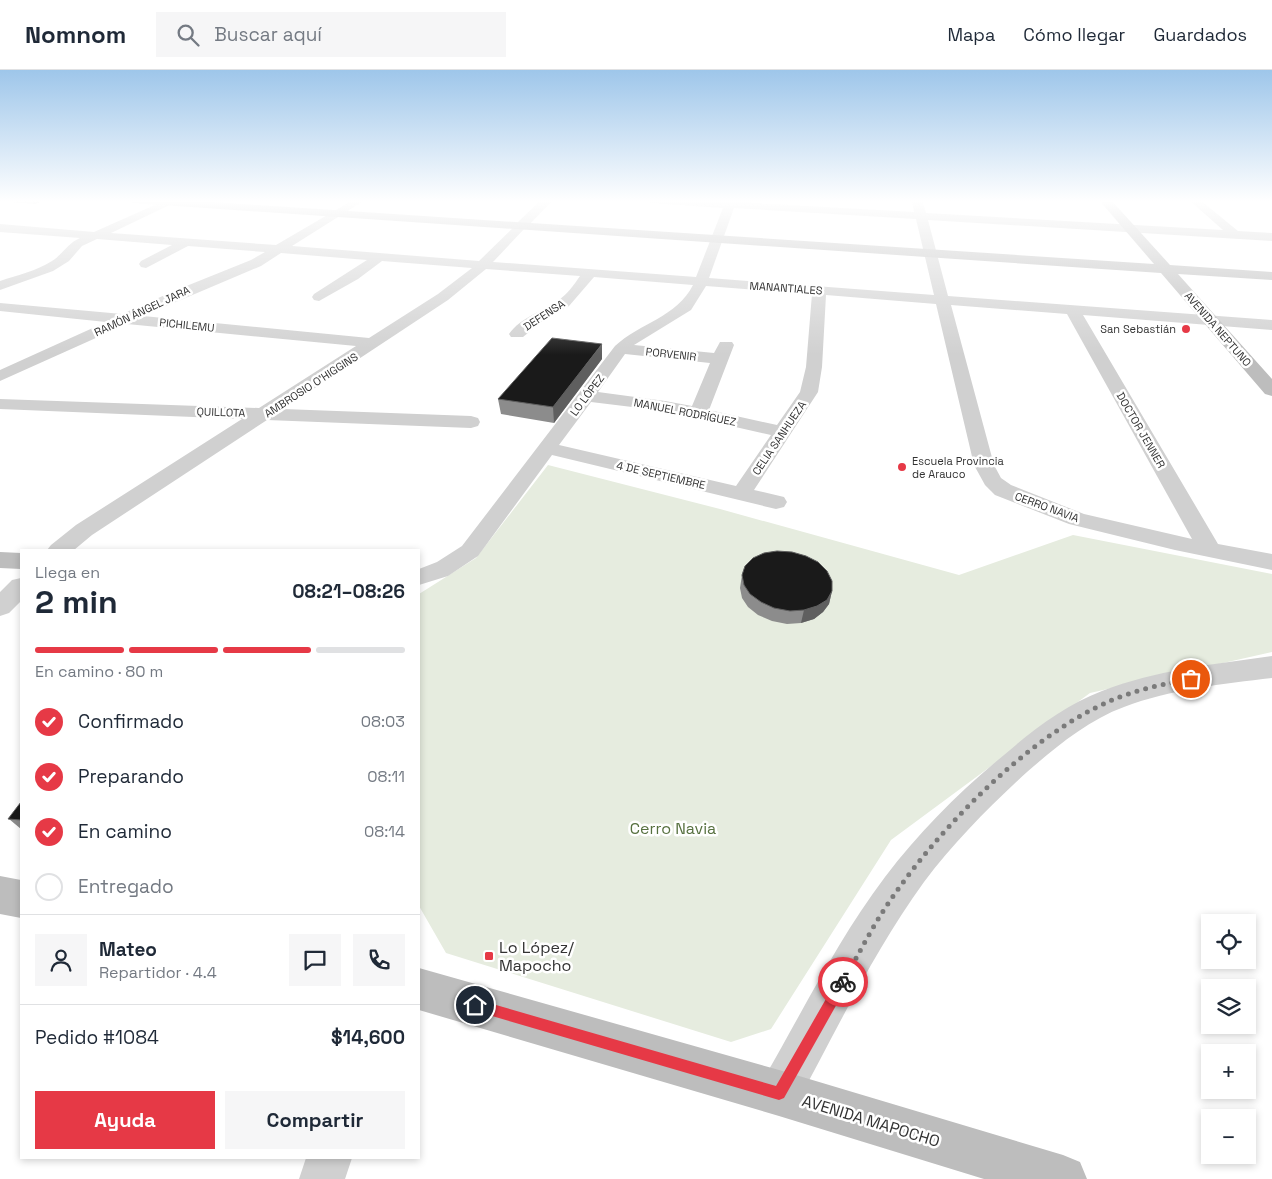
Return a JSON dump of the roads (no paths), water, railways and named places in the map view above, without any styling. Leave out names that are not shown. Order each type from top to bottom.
[{"type":"main road","points":[[912,252],[1272,276]]},
{"type":"main road","name":"AVENIDA NEPTUNO","points":[[1150,252],[1272,390]]},
{"type":"main road","points":[[0,560],[20,561]]},
{"type":"main road","points":[[0,895],[20,899]]},
{"type":"main road","name":"AVENIDA MAPOCHO","points":[[420,989],[1063,1179]]},
{"type":"street","points":[[0,286],[58,263],[70,252]]},
{"type":"street","points":[[146,264],[168,252]]},
{"type":"street","name":"RAMÓN ÁNGEL JARA","points":[[0,376],[201,284],[256,263],[275,252]]},
{"type":"street","name":"MANANTIALES","points":[[314,252],[1272,324]]},
{"type":"street","name":"AMBROSIO O'HIGGINS","points":[[59,549],[84,530],[453,290],[496,252]]},
{"type":"street","name":"LO LÓPEZ","points":[[420,577],[439,572],[461,559],[470,551],[621,348],[638,334],[685,308],[694,298],[712,252]]},
{"type":"street","name":"CERRO NAVIA","points":[[931,253],[984,465],[992,481],[1011,494],[1077,519],[1210,550],[1272,562]]},
{"type":"street","points":[[319,297],[379,257]]},
{"type":"street","name":"DEFENSA","points":[[517,334],[528,322],[570,298],[590,273]]},
{"type":"street","name":"CELIA SANHUEZA","points":[[741,494],[809,392],[814,367],[819,290]]},
{"type":"street","name":"PICHILEMU","points":[[0,307],[374,343]]},
{"type":"street","name":"DOCTOR JENNER","points":[[1072,309],[1210,550]]},
{"type":"street","name":"PORVENIR","points":[[621,348],[723,352],[698,414]]},
{"type":"street","name":"MANUEL RODRÍGUEZ","points":[[586,396],[645,403],[782,432]]},
{"type":"street","name":"QUILLOTA","points":[[0,404],[472,422]]},
{"type":"street","name":"4 DE SEPTIEMBRE","points":[[547,448],[776,502]]},
{"type":"street","points":[[0,607],[20,587]]},
{"type":"street","points":[[779,1094],[882,912],[938,839],[970,805],[1007,771],[1062,727],[1112,700],[1176,682],[1272,667]]},
{"type":"street","points":[[322,1179],[329,1159]]},
{"type":"place","name":"San Sebastián","points":[[1186,329]]},
{"type":"place","name":"Escuela Provincia de Arauco","points":[[902,467]]},
{"type":"place","name":"Lo López/ Mapocho","points":[[489,956]]},
{"type":"park label","name":"Cerro Navia","points":[[673,828]]}]
